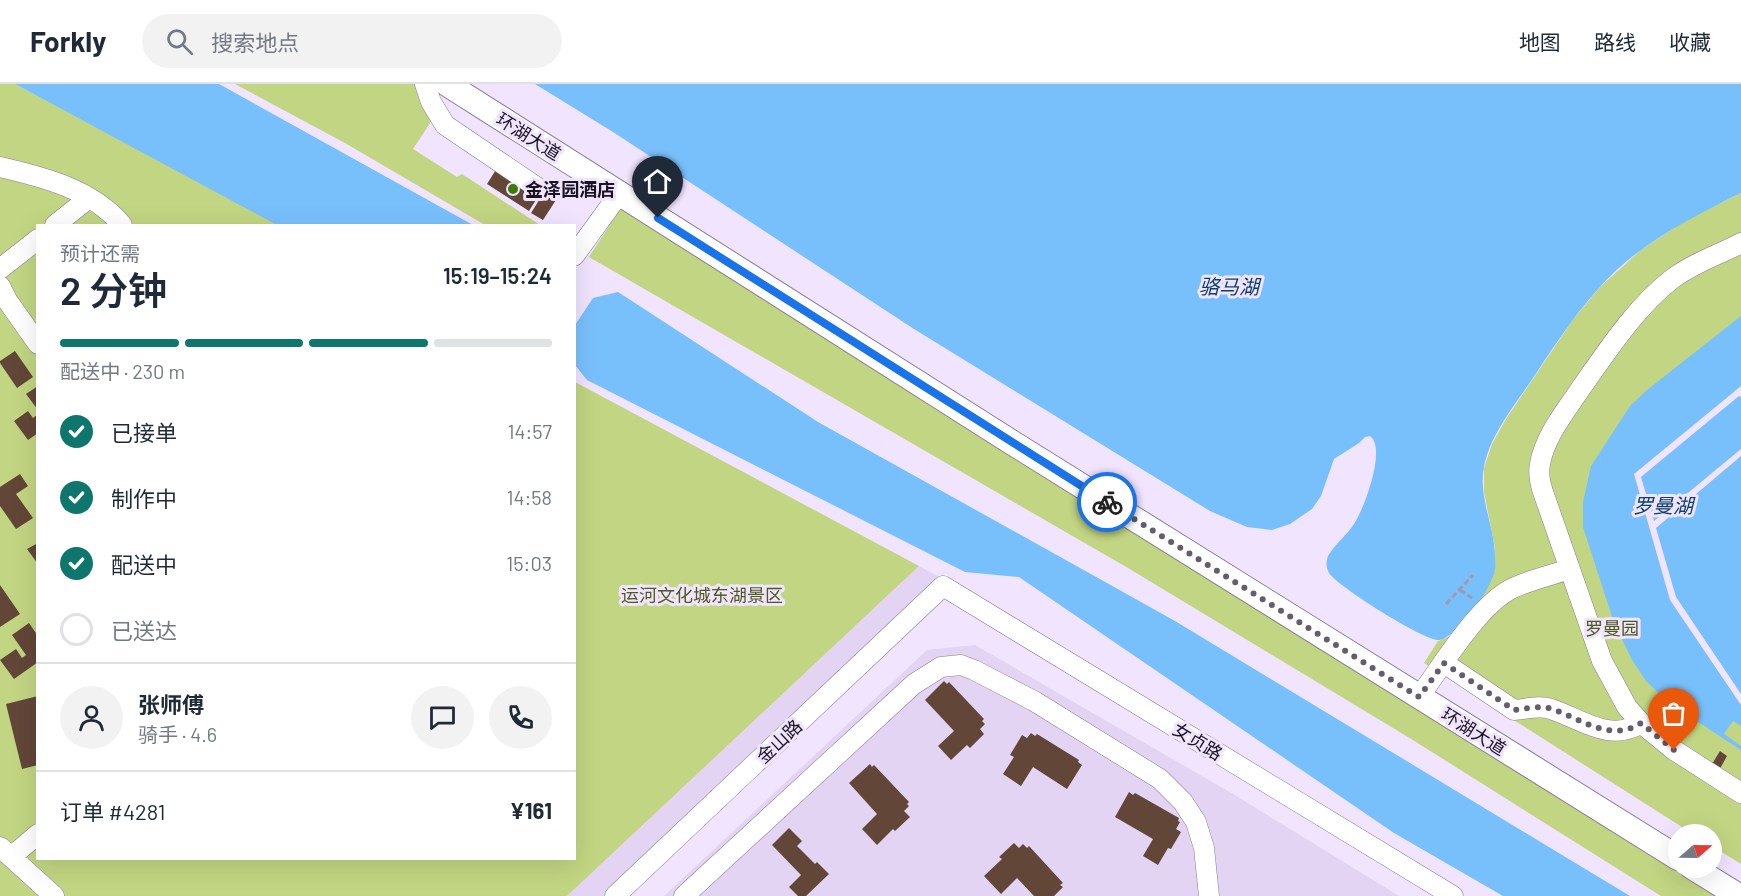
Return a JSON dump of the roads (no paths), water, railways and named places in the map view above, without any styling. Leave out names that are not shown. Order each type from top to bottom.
[{"type":"main road","name":"环湖大道","points":[[447,84],[1018,446],[1668,852]]},
{"type":"main road","points":[[1710,878],[1739,896]]},
{"type":"street","points":[[425,84],[431,102],[445,125],[541,190]]},
{"type":"street","points":[[0,167],[64,186],[89,198],[110,212],[121,224]]},
{"type":"street","points":[[576,253],[619,194]]},
{"type":"street","points":[[56,224],[89,198]]},
{"type":"street","points":[[0,269],[36,241]]},
{"type":"street","points":[[1741,243],[1689,268],[1672,279],[1647,302],[1624,328],[1556,424],[1540,464],[1540,481],[1602,661],[1627,707],[1641,723],[1690,762],[1741,793]]},
{"type":"street","points":[[0,286],[36,341]]},
{"type":"street","points":[[1419,697],[1475,621],[1499,597],[1513,588],[1570,569]]},
{"type":"street","name":"金山路","points":[[615,896],[943,585]]},
{"type":"street","name":"女贞路","points":[[943,585],[1453,896]]},
{"type":"street","points":[[1444,663],[1514,710],[1540,707],[1551,709],[1578,721],[1616,732],[1641,723]]},
{"type":"street","points":[[684,896],[914,684],[932,670],[961,665],[1034,701],[1160,779],[1184,802],[1196,822],[1203,848],[1209,896]]},
{"type":"street","points":[[36,835],[5,852],[54,896]]},
{"type":"water","points":[[15,84],[219,84],[471,224],[275,224]]},
{"type":"water","name":"骆马湖","points":[[535,84],[1741,84],[1741,193],[1665,234],[1614,273],[1589,299],[1571,323],[1509,413],[1491,444],[1484,467],[1483,490],[1494,546],[1493,578],[1465,621],[1447,637],[1440,640],[1432,639],[1401,624],[1348,589],[1328,571],[1328,556],[1354,524],[1368,493],[1376,453],[1375,443],[1370,436],[1365,437],[1334,459],[1321,496],[1312,509],[1290,524],[1272,530],[1247,527],[1210,511],[914,329],[613,132]]},
{"type":"water","points":[[618,292],[818,422],[1175,621],[1630,896],[1503,896],[1394,833],[1019,577],[965,572],[587,380],[576,366],[576,324],[593,298]]},
{"type":"water","name":"罗曼湖","points":[[1741,316],[1741,726],[1733,721],[1724,734],[1741,746],[1741,750],[1669,703],[1646,681],[1632,660],[1614,623],[1583,527],[1583,502],[1591,466],[1630,406]]},
{"type":"place","name":"金泽园酒店","points":[[513,189]]},
{"type":"park label","name":"运河文化城东湖景区","points":[[702,595]]},
{"type":"park label","name":"罗曼园","points":[[1612,628]]}]
